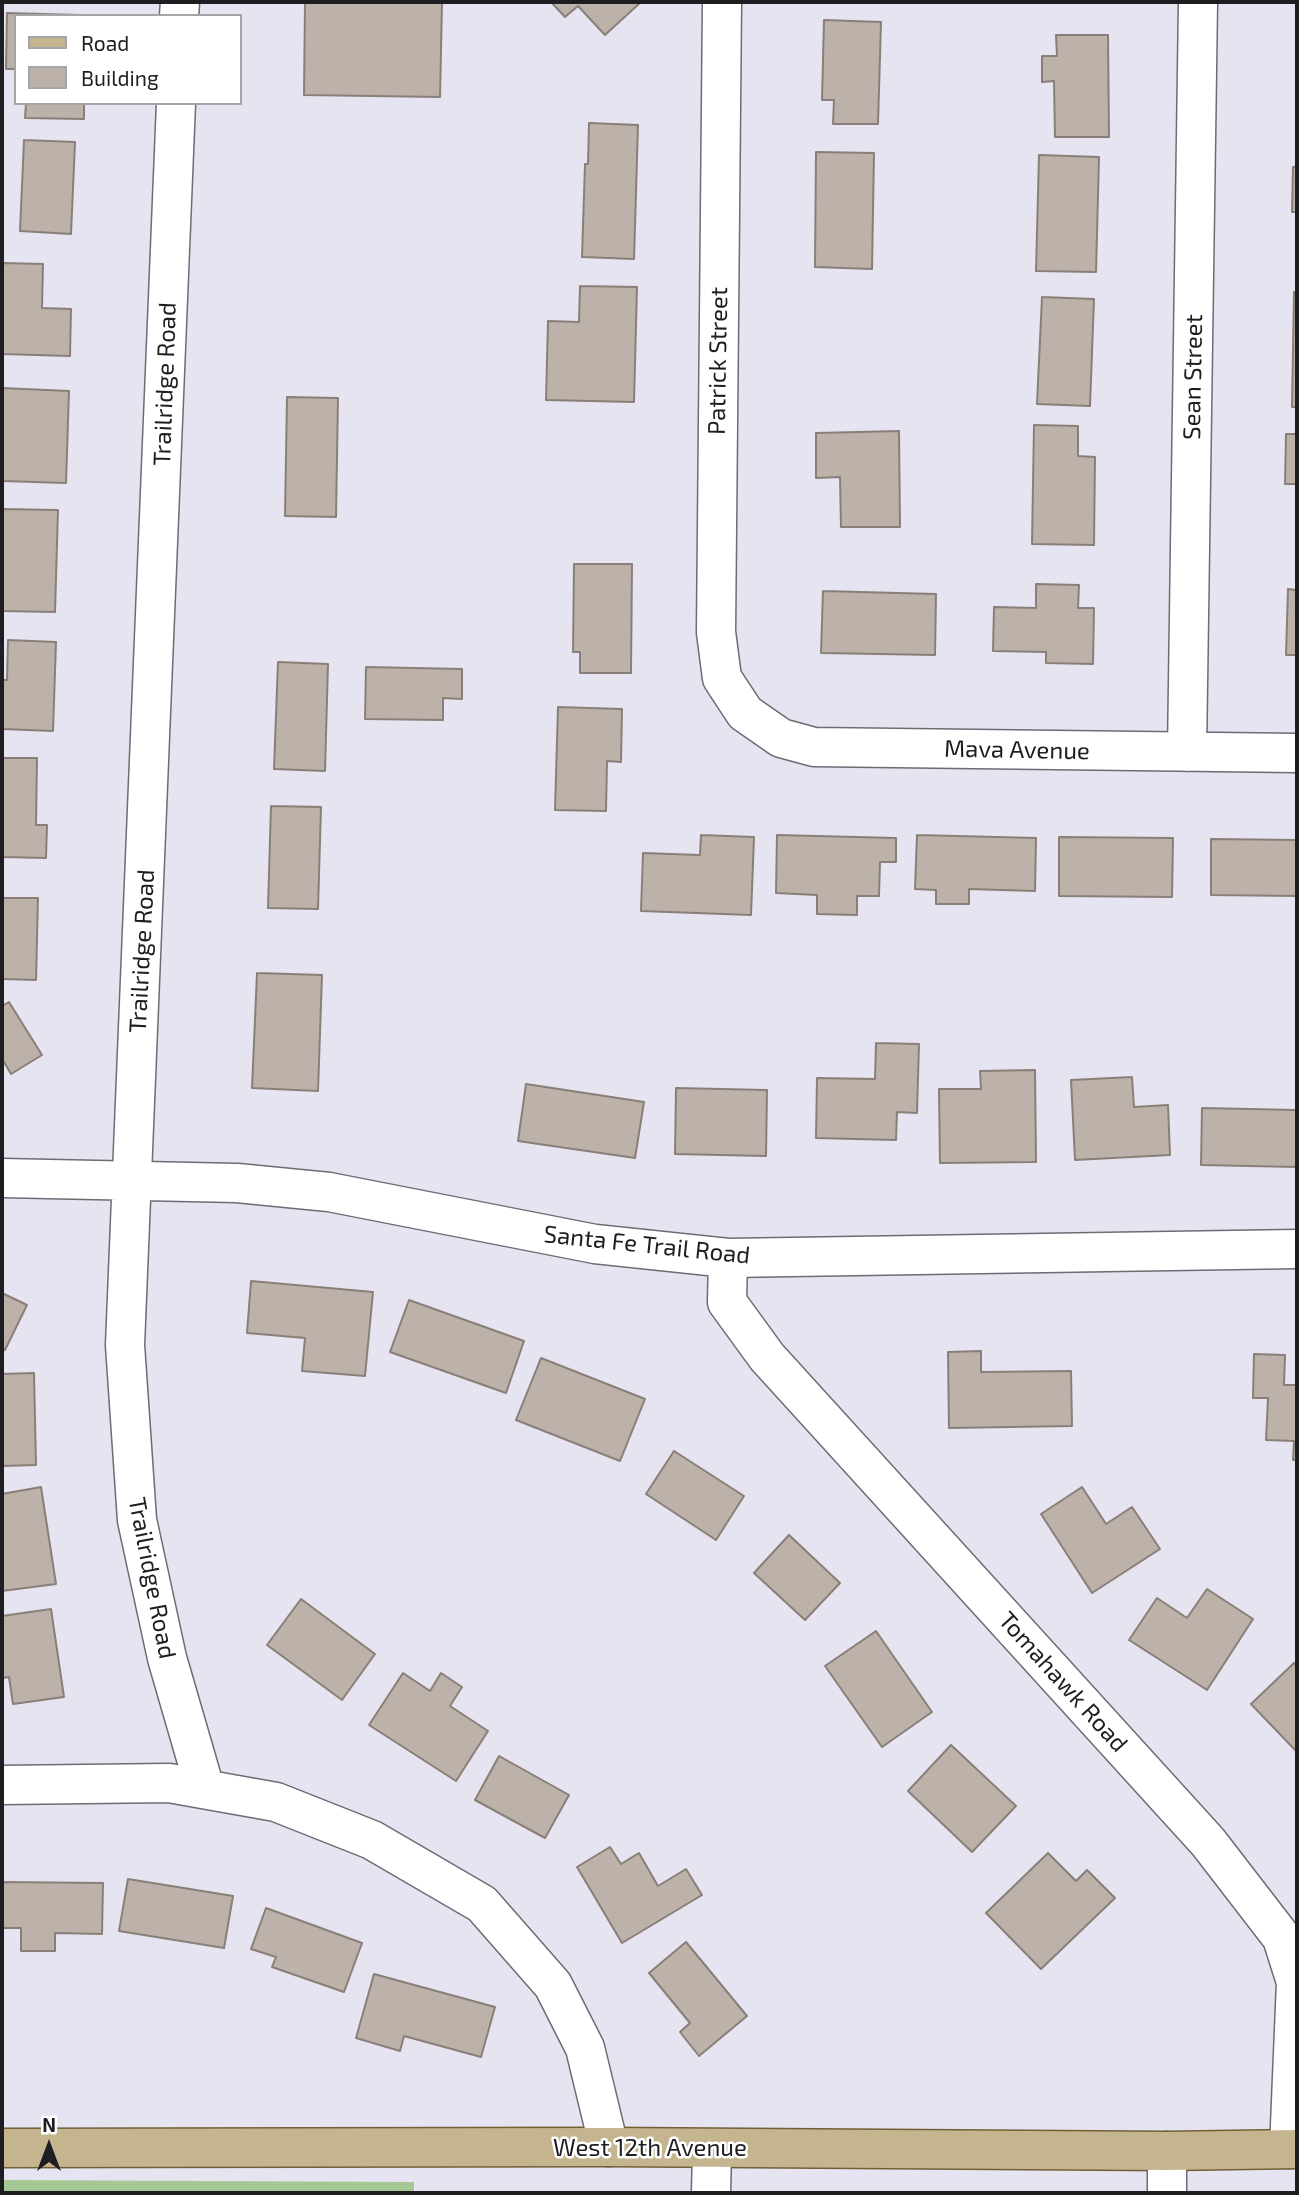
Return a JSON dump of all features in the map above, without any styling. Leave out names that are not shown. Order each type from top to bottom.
[{"type":"main road","name":"West 12th Avenue","points":[[2,2148],[1293,2149]]},
{"type":"street","name":"Patrick Street","points":[[722,2],[716,632],[722,678],[745,713]]},
{"type":"street","name":"Sean Street","points":[[1187,752],[1198,2]]},
{"type":"street","name":"Trailridge Road","points":[[176,105],[125,1345],[136,1520],[167,1658],[205,1789]]},
{"type":"street","name":"Mava Avenue","points":[[745,713],[781,738],[814,747],[1297,753]]},
{"type":"street","name":"Santa Fe Trail Road","points":[[2,1178],[237,1183],[329,1192],[595,1244],[728,1258],[1297,1249]]},
{"type":"street","name":"Tomahawk Road","points":[[728,1258],[727,1302],[768,1357],[1208,1842],[1282,1938],[1296,1982],[1293,2149]]},
{"type":"street","points":[[2,1785],[169,1783],[276,1802],[372,1840],[482,1904],[553,1985],[585,2048],[609,2147]]},
{"type":"street","points":[[711,2193],[712,2149]]},
{"type":"street","points":[[1167,2151],[1167,2193]]},
{"type":"green space","points":[[2,2180],[414,2182],[414,2193],[2,2193]]},
{"type":"building","points":[[305,2],[442,2],[440,97],[304,95]]},
{"type":"building","points":[[551,2],[641,2],[605,35],[578,6],[565,17]]},
{"type":"building","points":[[7,13],[44,14],[14,14],[14,69],[6,69]]},
{"type":"building","points":[[824,20],[881,22],[878,124],[833,124],[834,100],[822,100]]},
{"type":"building","points":[[1056,35],[1108,35],[1109,137],[1055,137],[1054,81],[1042,82],[1042,56],[1057,56]]},
{"type":"building","points":[[26,105],[84,105],[84,119],[25,118]]},
{"type":"building","points":[[589,123],[638,125],[634,259],[582,257]]},
{"type":"building","points":[[24,140],[75,142],[71,234],[20,231]]},
{"type":"building","points":[[816,152],[874,153],[872,269],[815,267]]},
{"type":"building","points":[[1039,155],[1099,157],[1096,272],[1036,271]]},
{"type":"building","points":[[1293,167],[1297,167],[1297,212],[1292,212]]},
{"type":"building","points":[[2,263],[43,264],[42,308],[71,309],[70,356],[2,354]]},
{"type":"building","points":[[580,286],[637,287],[634,402],[546,400],[548,321],[579,322]]},
{"type":"building","points":[[1294,292],[1297,292],[1297,407],[1292,407]]},
{"type":"building","points":[[1042,297],[1094,299],[1090,406],[1037,404]]},
{"type":"building","points":[[2,388],[69,391],[66,483],[2,481]]},
{"type":"building","points":[[287,397],[338,398],[336,517],[285,516]]},
{"type":"building","points":[[1034,425],[1078,426],[1078,456],[1095,457],[1094,545],[1032,544]]},
{"type":"building","points":[[899,431],[900,527],[841,527],[840,477],[816,478],[816,433]]},
{"type":"building","points":[[1286,434],[1297,434],[1297,484],[1285,484]]},
{"type":"building","points":[[2,509],[58,510],[55,612],[2,611]]},
{"type":"building","points":[[574,564],[632,564],[631,673],[580,673],[580,652],[573,652]]},
{"type":"building","points":[[1036,584],[1079,585],[1078,608],[1094,608],[1093,664],[1046,663],[1046,652],[993,651],[994,607],[1036,608]]},
{"type":"building","points":[[1288,589],[1297,590],[1297,655],[1286,655]]},
{"type":"building","points":[[823,591],[936,594],[935,655],[821,653]]},
{"type":"building","points":[[8,640],[56,642],[53,731],[2,729],[2,680],[7,680]]},
{"type":"building","points":[[278,662],[328,664],[325,771],[274,769]]},
{"type":"building","points":[[366,667],[462,669],[462,699],[443,698],[443,720],[365,719]]},
{"type":"building","points":[[558,707],[622,709],[621,762],[607,761],[606,811],[555,810]]},
{"type":"building","points":[[2,758],[37,758],[36,825],[47,825],[46,858],[2,857]]},
{"type":"building","points":[[271,806],[321,807],[318,909],[268,908]]},
{"type":"building","points":[[701,835],[754,837],[751,915],[641,911],[643,853],[700,855]]},
{"type":"building","points":[[777,835],[896,838],[896,862],[880,862],[879,896],[857,896],[857,915],[817,914],[817,895],[776,893]]},
{"type":"building","points":[[917,835],[1036,838],[1035,891],[969,889],[969,904],[936,904],[936,890],[915,889]]},
{"type":"building","points":[[1059,837],[1173,838],[1172,897],[1059,896]]},
{"type":"building","points":[[1211,839],[1297,840],[1297,896],[1211,895]]},
{"type":"building","points":[[2,898],[38,898],[36,980],[2,979]]},
{"type":"building","points":[[257,973],[322,975],[318,1091],[252,1088]]},
{"type":"building","points":[[9,1002],[42,1055],[11,1074],[4,1062],[2,1064],[2,1006]]},
{"type":"building","points":[[876,1043],[919,1044],[917,1113],[897,1112],[896,1140],[816,1138],[817,1078],[875,1079]]},
{"type":"building","points":[[1035,1070],[1036,1162],[940,1163],[939,1089],[981,1089],[980,1071]]},
{"type":"building","points":[[1132,1077],[1134,1107],[1168,1105],[1170,1155],[1075,1160],[1071,1080]]},
{"type":"building","points":[[526,1084],[644,1102],[635,1158],[518,1141]]},
{"type":"building","points":[[676,1088],[767,1090],[766,1156],[675,1154]]},
{"type":"building","points":[[1202,1108],[1297,1110],[1297,1167],[1201,1165]]},
{"type":"building","points":[[251,1281],[373,1292],[365,1376],[302,1371],[305,1338],[247,1333]]},
{"type":"building","points":[[2,1293],[27,1305],[5,1350],[2,1348]]},
{"type":"building","points":[[409,1300],[524,1341],[506,1393],[390,1352]]},
{"type":"building","points":[[981,1351],[981,1372],[1071,1371],[1072,1426],[949,1428],[948,1352]]},
{"type":"building","points":[[1254,1354],[1285,1355],[1284,1385],[1297,1385],[1297,1460],[1293,1460],[1294,1441],[1266,1440],[1268,1398],[1253,1398]]},
{"type":"building","points":[[541,1358],[645,1399],[620,1461],[516,1420]]},
{"type":"building","points":[[34,1373],[36,1465],[2,1466],[2,1374]]},
{"type":"building","points":[[674,1451],[744,1496],[716,1540],[646,1494]]},
{"type":"building","points":[[41,1487],[56,1584],[2,1591],[2,1494]]},
{"type":"building","points":[[1082,1487],[1106,1524],[1132,1507],[1160,1549],[1092,1593],[1041,1514]]},
{"type":"building","points":[[789,1535],[840,1583],[805,1620],[754,1573]]},
{"type":"building","points":[[1207,1589],[1253,1619],[1207,1690],[1129,1640],[1157,1598],[1187,1618]]},
{"type":"building","points":[[301,1599],[375,1654],[342,1700],[267,1645]]},
{"type":"building","points":[[51,1609],[64,1697],[13,1704],[9,1677],[2,1678],[2,1616]]},
{"type":"building","points":[[876,1631],[932,1712],[882,1747],[825,1666]]},
{"type":"building","points":[[1294,1663],[1297,1666],[1297,1752],[1251,1704]]},
{"type":"building","points":[[403,1673],[430,1691],[441,1673],[462,1687],[450,1706],[488,1731],[456,1781],[369,1725]]},
{"type":"building","points":[[951,1745],[1016,1806],[972,1852],[908,1791]]},
{"type":"building","points":[[499,1756],[569,1795],[545,1838],[475,1800]]},
{"type":"building","points":[[610,1847],[621,1864],[639,1853],[658,1886],[686,1869],[702,1895],[622,1943],[577,1867]]},
{"type":"building","points":[[1048,1853],[1076,1881],[1087,1870],[1115,1898],[1041,1969],[986,1913]]},
{"type":"building","points":[[128,1879],[233,1896],[224,1948],[119,1931]]},
{"type":"building","points":[[2,1882],[103,1883],[102,1934],[55,1933],[55,1951],[21,1951],[21,1928],[2,1928]]},
{"type":"building","points":[[266,1908],[362,1943],[344,1992],[272,1967],[276,1957],[251,1949]]},
{"type":"building","points":[[686,1942],[747,2016],[699,2056],[680,2032],[690,2023],[649,1973]]},
{"type":"building","points":[[374,1974],[495,2007],[481,2057],[404,2036],[400,2051],[356,2038]]}]
